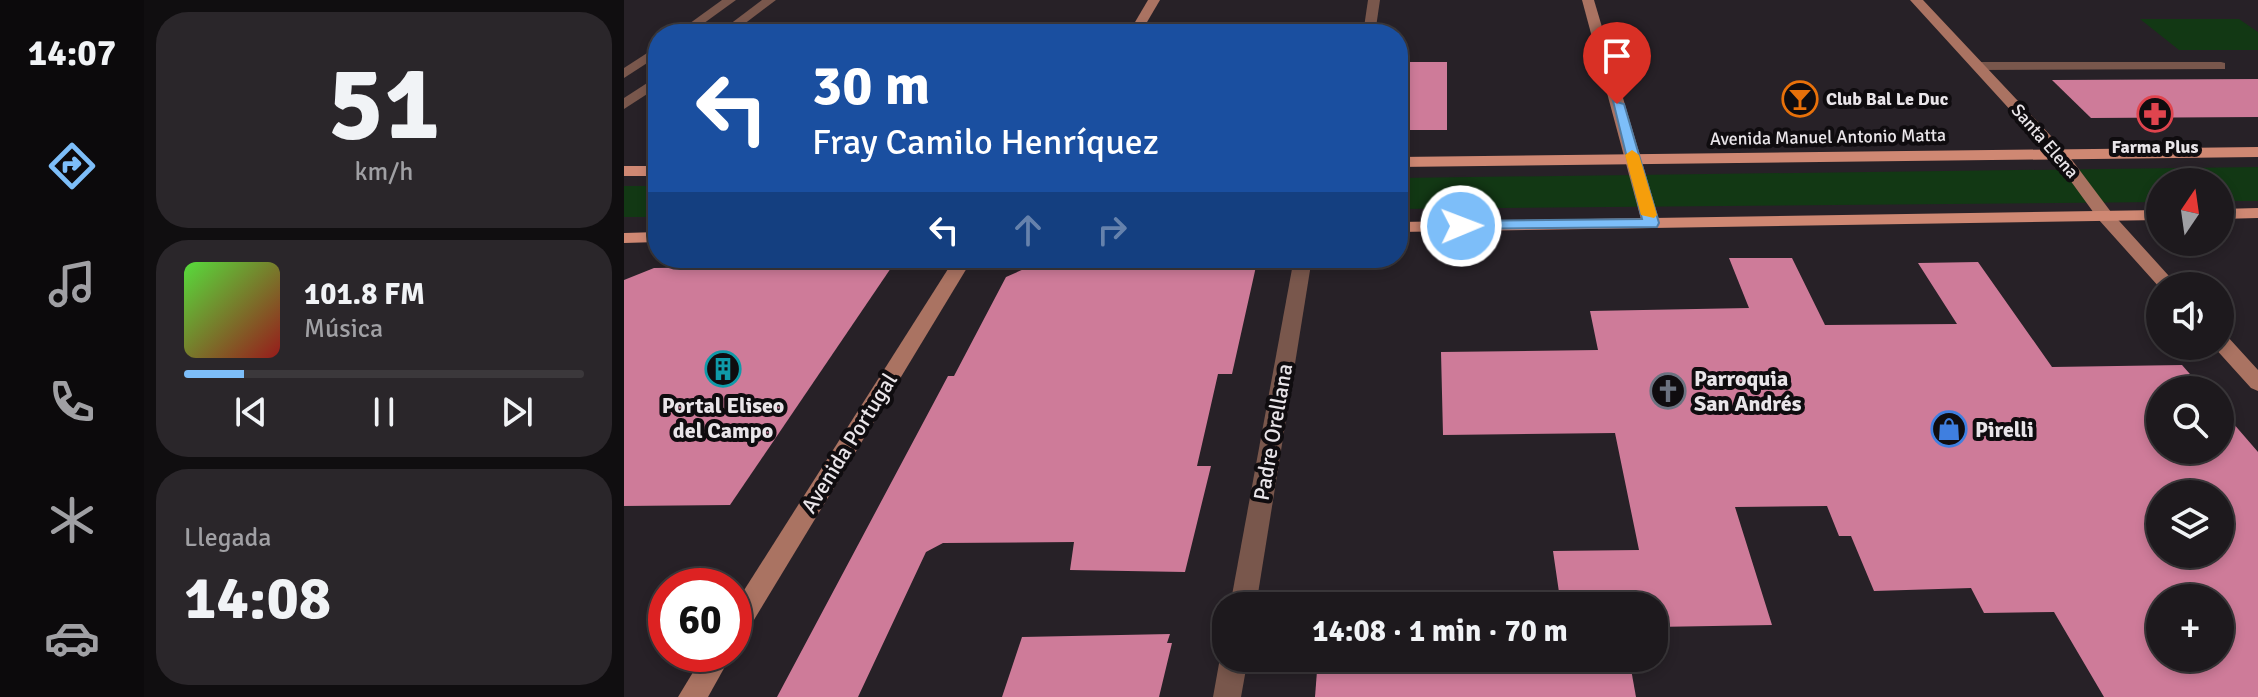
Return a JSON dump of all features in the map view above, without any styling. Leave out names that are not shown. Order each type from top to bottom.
[{"type":"main road","name":"Avenida Manuel Antonio Matta","points":[[1408,162],[2258,152]]},
{"type":"main road","points":[[624,171],[648,171]]},
{"type":"main road","points":[[2234,214],[2258,213]]},
{"type":"main road","points":[[1408,227],[2146,215]]},
{"type":"main road","points":[[625,239],[648,238]]},
{"type":"street","points":[[695,24],[730,0]]},
{"type":"street","points":[[737,24],[770,0]]},
{"type":"street","points":[[1140,24],[1154,0]]},
{"type":"street","points":[[1370,24],[1374,0]]},
{"type":"street","points":[[1588,0],[1651,223]]},
{"type":"street","name":"Santa Elena","points":[[1916,0],[2060,155],[2105,216],[2156,272]]},
{"type":"street","points":[[624,74],[648,57]]},
{"type":"street","points":[[624,105],[648,87]]},
{"type":"street","name":"Avenida Portugal","points":[[752,600],[958,268]]},
{"type":"street","name":"Padre Orellana","points":[[1245,592],[1301,268]]},
{"type":"street","points":[[2234,356],[2258,383]]},
{"type":"street","points":[[692,697],[708,672]]},
{"type":"street","points":[[1227,697],[1231,672]]},
{"type":"lane","points":[[1977,66],[2221,66]]},
{"type":"green space","points":[[2140,19],[2239,19],[2258,32],[2258,50],[2179,50]]},
{"type":"green space","points":[[2258,167],[2258,201],[2234,201],[2234,168],[2180,168]]},
{"type":"green space","points":[[2146,168],[2146,202],[1408,209],[1408,178]]},
{"type":"green space","points":[[624,186],[648,186],[648,217],[624,217]]},
{"type":"building","points":[[1408,62],[1447,62],[1447,130],[1408,130]]},
{"type":"building","points":[[2258,79],[2258,117],[2091,118],[2052,80]]},
{"type":"building","points":[[1729,258],[1792,258],[1825,325],[1957,324],[1918,263],[1978,262],[2052,367],[2182,365],[2192,376],[2146,376],[2146,464],[2234,464],[2234,424],[2258,452],[2258,697],[2104,697],[2054,612],[1984,613],[1971,588],[1874,591],[1851,536],[1839,536],[1827,506],[1735,507],[1772,625],[1668,627],[1668,592],[1559,592],[1553,551],[1639,550],[1615,433],[1443,435],[1441,352],[1598,350],[1590,311],[1749,308]]},
{"type":"building","name":"Portal Eliseo del Campo","points":[[654,268],[891,268],[730,505],[624,506],[624,280]]},
{"type":"building","points":[[1026,268],[1256,268],[1232,374],[1218,374],[1197,466],[1211,466],[1185,572],[1070,570],[1074,542],[943,543],[926,552],[858,697],[777,697],[948,376],[954,376],[1006,277]]},
{"type":"building","points":[[1170,634],[1167,643],[1172,643],[1159,697],[1002,697],[1022,637]]},
{"type":"building","points":[[1317,672],[1632,672],[1636,697],[1315,697]]},
{"type":"slow traffic","points":[[1632,155],[1649,215]]},
{"type":"place","name":"Club Bal Le Duc","points":[[1800,99]]},
{"type":"place","name":"Farma Plus","points":[[2155,114]]},
{"type":"place","name":"Portal Eliseo del Campo","points":[[723,369]]},
{"type":"place","name":"Parroquia San Andrés","points":[[1668,391]]},
{"type":"place","name":"Pirelli","points":[[1949,429]]},
{"type":"route","points":[[1461,226],[1651,223],[1617,104]]}]
